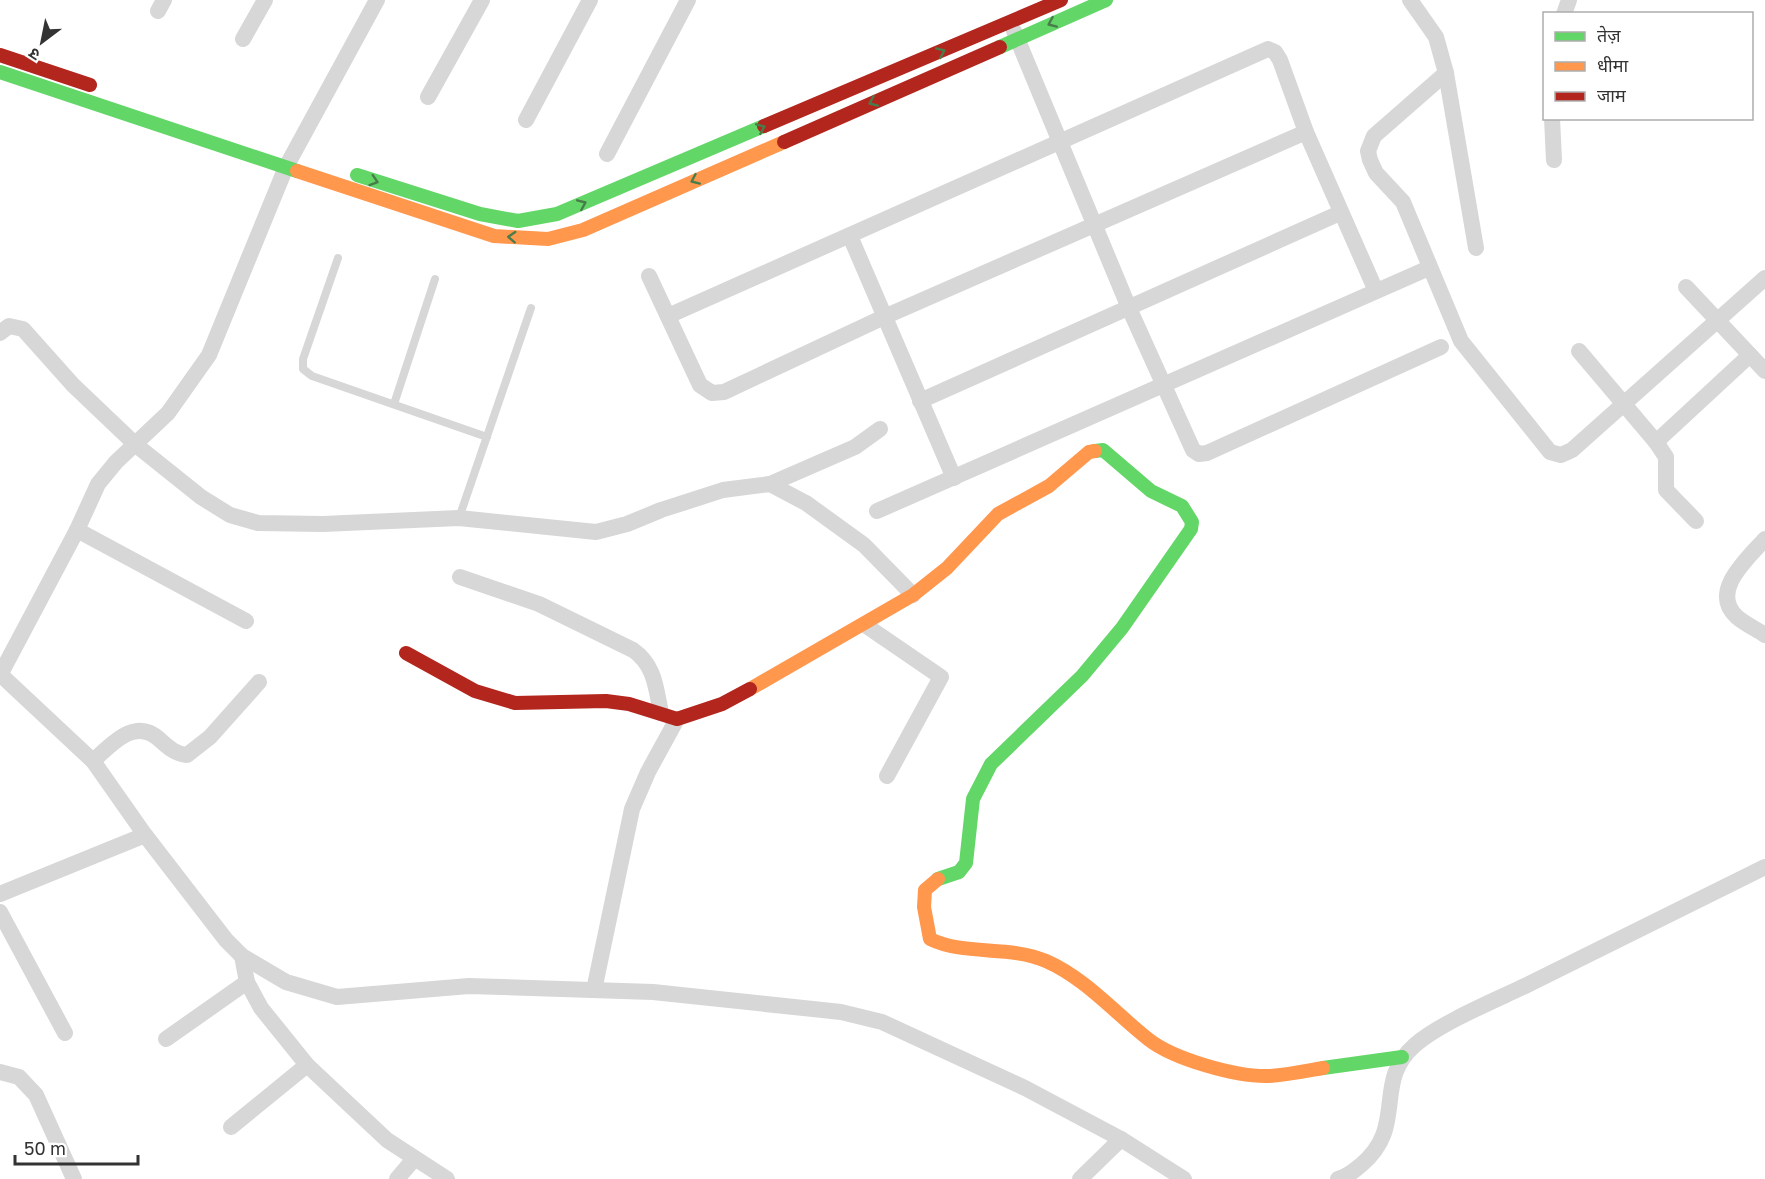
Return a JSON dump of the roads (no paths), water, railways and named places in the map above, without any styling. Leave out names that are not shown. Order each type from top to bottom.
[{"type":"street","points":[[243,39],[265,0]]},
{"type":"street","points":[[377,0],[290,161],[210,355],[168,412],[116,462],[98,484],[77,530],[0,674],[93,761],[226,940],[242,956],[286,982],[337,997],[469,986],[653,992],[841,1012],[882,1022],[1025,1088],[1120,1139],[1184,1179]]},
{"type":"street","points":[[428,97],[482,0]]},
{"type":"street","points":[[526,120],[590,0]]},
{"type":"street","points":[[606,154],[688,0]]},
{"type":"street","points":[[0,72],[290,161],[480,214],[518,221],[558,214],[1061,0]]},
{"type":"street","points":[[214,128],[290,161],[494,237],[548,239],[583,230],[1106,0]]},
{"type":"street","points":[[1410,0],[1436,37],[1446,73],[1476,248]]},
{"type":"street","points":[[1010,22],[1129,308],[1193,450],[1199,454],[1207,453],[1441,347]]},
{"type":"street","points":[[668,316],[1268,49],[1275,52],[1280,60],[1306,132],[1376,291]]},
{"type":"street","points":[[0,55],[101,89]]},
{"type":"street","points":[[1446,73],[1374,136],[1368,151],[1376,173],[1403,202],[1429,267],[1470,354],[1550,452],[1561,455],[1567,453],[1765,278]]},
{"type":"street","points":[[1552,120],[1554,160]]},
{"type":"street","points":[[649,276],[700,385],[712,393],[724,392],[884,317],[1095,227],[1306,132]]},
{"type":"street","points":[[920,401],[1340,213]]},
{"type":"street","points":[[849,236],[954,478]]},
{"type":"street","points":[[877,512],[1429,267]]},
{"type":"street","points":[[1686,287],[1765,370]]},
{"type":"street","points":[[0,333],[9,326],[23,329],[74,385],[136,445],[201,497],[230,515],[258,524],[323,524],[459,518],[596,532],[627,524],[661,510],[723,490],[770,484],[855,447],[880,429]]},
{"type":"street","points":[[1579,351],[1656,442],[1666,457],[1666,489],[1696,521]]},
{"type":"street","points":[[1656,442],[1750,355]]},
{"type":"street","points":[[406,653],[475,691],[514,703],[606,701],[661,713],[677,719],[722,704],[865,625],[913,595],[947,568],[998,514],[1049,486],[1095,449],[1103,450],[1151,491],[1182,506],[1192,522],[1191,529],[1122,628],[1082,676],[991,764],[981,778],[975,789],[969,821],[969,850],[963,868],[959,873],[934,880],[926,887],[924,895],[928,936],[936,944],[1003,950],[1046,961],[1094,991],[1150,1041],[1198,1065],[1267,1076],[1402,1057]]},
{"type":"street","points":[[770,484],[833,521],[864,545],[913,595]]},
{"type":"street","points":[[77,530],[246,621]]},
{"type":"street","points":[[1765,539],[1742,564],[1725,590],[1727,604],[1736,616],[1765,635]]},
{"type":"street","points":[[460,577],[538,604],[644,657],[651,669],[661,713]]},
{"type":"street","points":[[865,625],[941,677],[887,776]]},
{"type":"street","points":[[93,761],[117,739],[143,729],[150,731],[177,754],[187,755],[210,737],[259,682]]},
{"type":"street","points":[[594,990],[632,809],[648,772],[677,719]]},
{"type":"street","points":[[0,894],[145,834]]},
{"type":"street","points":[[1338,1179],[1347,1176],[1380,1146],[1389,1120],[1390,1087],[1402,1057],[1417,1043],[1468,1014],[1765,867]]},
{"type":"street","points":[[0,912],[65,1033]]},
{"type":"street","points":[[242,956],[247,982],[261,1008],[307,1065],[387,1140],[447,1179]]},
{"type":"street","points":[[166,1039],[247,982]]},
{"type":"street","points":[[231,1127],[307,1065]]},
{"type":"street","points":[[0,1072],[19,1077],[36,1095],[74,1179]]},
{"type":"street","points":[[1080,1179],[1120,1139]]},
{"type":"street","points":[[397,1179],[414,1159]]},
{"type":"lane","points":[[338,258],[303,359],[303,369],[312,376],[487,437]]},
{"type":"lane","points":[[394,404],[435,279]]},
{"type":"lane","points":[[459,518],[531,308]]}]
